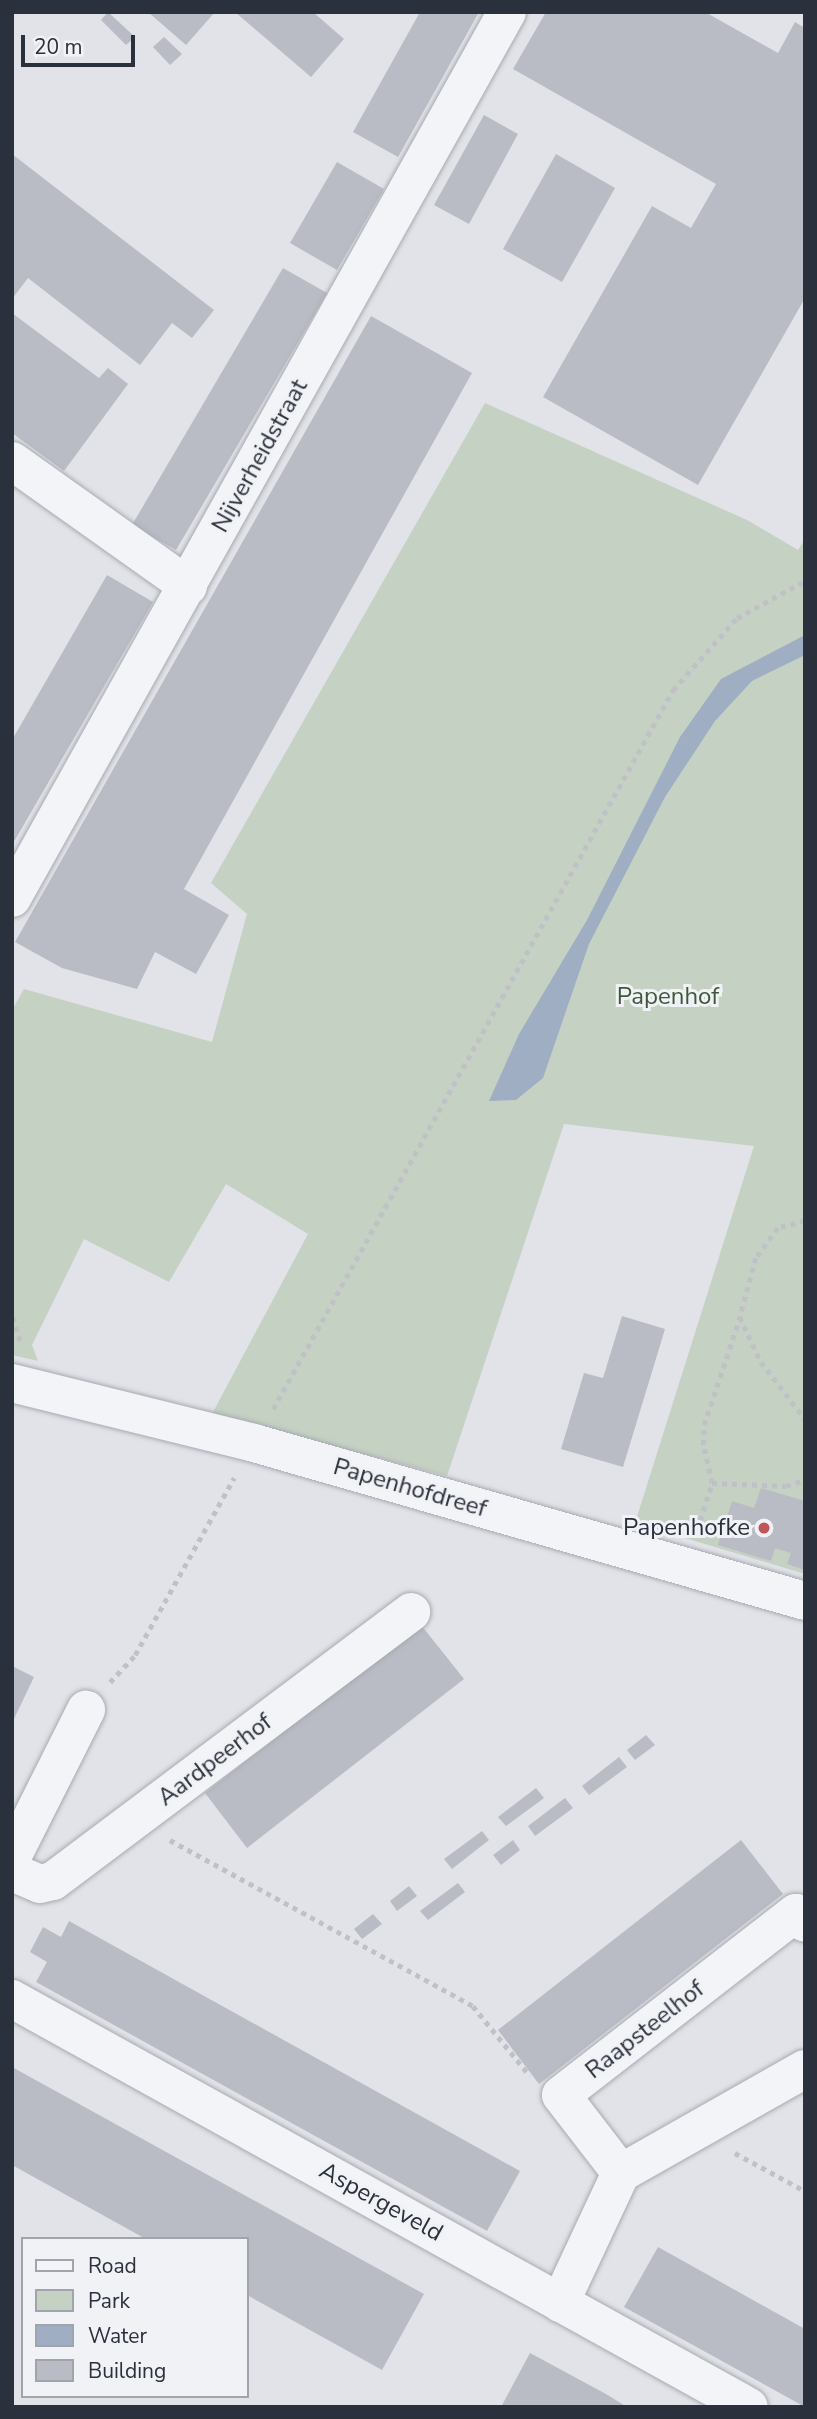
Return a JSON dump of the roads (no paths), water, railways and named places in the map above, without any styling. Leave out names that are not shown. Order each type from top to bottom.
[{"type":"street","name":"Nijverheidstraat","points":[[12,898],[507,12]]},
{"type":"street","points":[[12,461],[188,586]]},
{"type":"street","name":"Papenhofdreef","points":[[12,1383],[254,1443],[805,1601]]},
{"type":"street","name":"Aardpeerhof","points":[[12,1872],[40,1884],[53,1881],[411,1612]]},
{"type":"street","points":[[12,1857],[86,1710]]},
{"type":"street","name":"Raapsteelhof","points":[[621,2173],[561,2095],[796,1913],[805,1923]]},
{"type":"street","name":"Aspergeveld","points":[[12,1999],[749,2407]]},
{"type":"street","points":[[561,2303],[621,2173],[805,2068]]},
{"type":"water","points":[[805,635],[805,655],[752,681],[715,721],[665,797],[589,944],[543,1078],[516,1100],[489,1101],[519,1034],[587,920],[680,737],[721,679]]},
{"type":"place","name":"Papenhofke","points":[[764,1528]]},
{"type":"park label","name":"Papenhof","points":[[668,997]]}]
